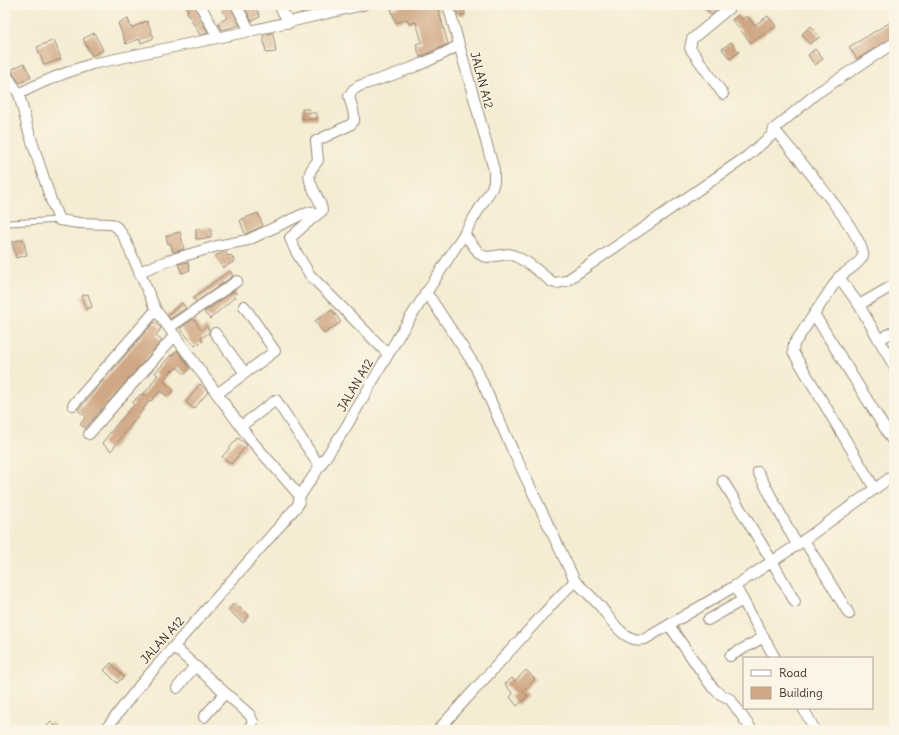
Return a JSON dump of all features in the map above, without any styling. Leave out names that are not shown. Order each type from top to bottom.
[{"type":"street","points":[[200,5],[218,37]]},
{"type":"street","points":[[236,5],[250,31]]},
{"type":"street","points":[[279,5],[288,23]]},
{"type":"street","points":[[19,94],[31,87],[67,72],[92,64],[288,23],[331,8],[363,5]]},
{"type":"street","name":"JALAN A12","points":[[105,730],[140,685],[298,505],[300,496],[346,427],[425,293],[492,188],[494,176],[448,5]]},
{"type":"street","points":[[723,94],[690,48],[690,43],[692,39],[733,5]]},
{"type":"street","points":[[464,234],[479,253],[484,256],[488,257],[509,254],[528,263],[552,282],[556,283],[566,281],[746,157],[772,135],[774,129],[817,93],[894,43]]},
{"type":"street","points":[[388,354],[310,275],[295,250],[290,238],[314,216],[322,211],[309,177],[310,171],[318,160],[316,140],[350,125],[354,121],[355,114],[349,96],[353,90],[359,86],[409,70],[459,45]]},
{"type":"street","points":[[5,73],[19,94],[27,126],[59,220],[79,223],[115,225],[124,237],[156,310],[250,438],[300,496]]},
{"type":"street","points":[[774,129],[842,214],[862,249],[863,256],[860,261],[839,277],[794,344],[793,352],[876,489]]},
{"type":"street","points":[[139,272],[167,261],[210,248],[248,240],[301,215],[311,212],[314,216]]},
{"type":"street","points":[[839,277],[859,305],[894,366]]},
{"type":"street","points":[[89,434],[172,331],[237,281]]},
{"type":"street","points":[[859,305],[892,286]]},
{"type":"street","points":[[425,293],[431,299],[475,366],[513,451],[575,581],[598,604],[620,632],[628,637],[639,640],[645,639],[735,586],[801,542],[894,475]]},
{"type":"street","points":[[217,394],[275,351],[244,306]]},
{"type":"street","points":[[73,406],[156,310]]},
{"type":"street","points":[[814,314],[894,443]]},
{"type":"street","points":[[879,340],[894,331]]},
{"type":"street","points":[[215,333],[245,373]]},
{"type":"street","points":[[241,426],[276,400],[320,467]]},
{"type":"street","points":[[758,472],[801,542],[849,614]]},
{"type":"street","points":[[723,481],[795,602]]},
{"type":"street","points":[[438,730],[556,599],[575,581]]},
{"type":"street","points":[[735,586],[774,657]]},
{"type":"street","points":[[708,620],[743,600]]},
{"type":"street","points":[[669,625],[712,687],[720,694],[730,699],[752,730]]},
{"type":"street","points":[[730,656],[764,638]]},
{"type":"street","points":[[174,647],[252,718],[253,722],[247,730]]},
{"type":"street","points":[[177,688],[196,666]]},
{"type":"street","points":[[204,717],[225,693]]},
{"type":"street","points":[[804,709],[814,730]]},
{"type":"lane","points":[[10,223],[59,220]]},
{"type":"building","points":[[186,5],[194,5],[208,33],[200,35],[187,12]]},
{"type":"building","points":[[220,5],[230,5],[240,25],[222,30],[218,23],[227,18]]},
{"type":"building","points":[[243,5],[255,5],[260,17],[252,21]]},
{"type":"building","points":[[404,5],[437,5],[448,44],[420,57],[416,44],[422,42],[416,22],[409,24],[407,19],[396,23],[391,9]]},
{"type":"building","points":[[455,5],[464,5],[465,15],[458,15]]},
{"type":"building","points":[[709,5],[723,5],[711,15],[705,8]]},
{"type":"building","points":[[738,15],[742,19],[747,16],[755,25],[768,16],[776,26],[751,43],[732,20]]},
{"type":"building","points":[[128,19],[131,28],[147,21],[154,38],[141,43],[139,39],[126,44],[118,23]]},
{"type":"building","points":[[894,20],[894,37],[857,59],[849,47]]},
{"type":"building","points":[[811,26],[820,37],[810,44],[802,34]]},
{"type":"building","points":[[94,33],[103,50],[92,56],[83,39]]},
{"type":"building","points":[[273,33],[276,52],[266,53],[263,35]]},
{"type":"building","points":[[54,40],[61,59],[44,65],[37,47]]},
{"type":"building","points":[[731,42],[739,52],[730,59],[722,49]]},
{"type":"building","points":[[815,49],[823,59],[815,65],[808,55]]},
{"type":"building","points":[[24,63],[31,77],[20,83],[11,70]]},
{"type":"building","points":[[302,109],[309,109],[309,113],[317,113],[317,119],[302,119]]},
{"type":"building","points":[[258,213],[263,226],[245,234],[240,220]]},
{"type":"building","points":[[211,228],[211,238],[196,239],[196,229]]},
{"type":"building","points":[[180,232],[184,249],[173,252],[170,243],[168,244],[166,236]]},
{"type":"building","points":[[23,239],[27,255],[16,258],[12,242]]},
{"type":"building","points":[[225,251],[228,256],[231,255],[235,261],[223,268],[215,256]]},
{"type":"building","points":[[188,262],[190,270],[182,273],[178,264]]},
{"type":"building","points":[[230,271],[233,276],[196,302],[193,298]]},
{"type":"building","points":[[234,291],[237,295],[210,319],[204,312]]},
{"type":"building","points":[[88,294],[92,307],[86,309],[81,296]]},
{"type":"building","points":[[182,303],[186,308],[170,319],[167,315]]},
{"type":"building","points":[[332,310],[341,322],[324,334],[315,321]]},
{"type":"building","points":[[194,319],[201,330],[206,326],[209,330],[209,333],[201,338],[203,341],[195,346],[180,328]]},
{"type":"building","points":[[154,322],[161,328],[156,336],[162,341],[85,428],[80,424],[86,417],[78,410]]},
{"type":"building","points":[[177,350],[190,368],[185,374],[177,367],[173,371],[172,370],[163,381],[174,390],[168,397],[160,391],[151,401],[150,400],[111,451],[102,443],[134,405],[132,403],[141,394],[143,395],[152,384],[158,375],[155,373]]},
{"type":"building","points":[[200,384],[208,392],[194,409],[186,402]]},
{"type":"building","points":[[238,438],[247,445],[231,464],[222,457]]},
{"type":"building","points":[[234,603],[249,615],[243,623],[228,610]]},
{"type":"building","points":[[111,663],[124,677],[117,683],[104,670]]},
{"type":"building","points":[[526,670],[535,679],[523,692],[528,696],[517,706],[510,697],[513,694],[505,684],[512,678],[515,681]]},
{"type":"building","points":[[51,722],[59,730],[43,730]]}]
